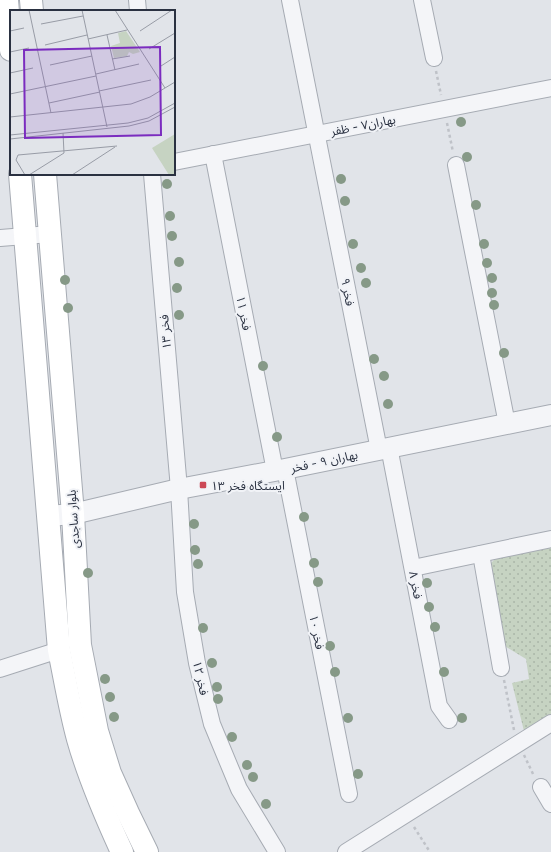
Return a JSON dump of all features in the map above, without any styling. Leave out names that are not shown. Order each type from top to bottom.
[{"type":"main road","points":[[7,0],[10,38]]},
{"type":"main road","points":[[31,0],[32,10]]},
{"type":"main road","name":"بلوار ساجدی","points":[[20,175],[59,650],[67,692],[80,745],[91,780],[122,852]]},
{"type":"main road","name":"بلوار ساجدی","points":[[45,175],[73,514],[80,645],[97,731],[110,773],[147,852]]},
{"type":"street","points":[[137,0],[138,10]]},
{"type":"street","name":"فخر ۹","points":[[290,0],[316,134],[384,449]]},
{"type":"street","points":[[422,0],[434,58]]},
{"type":"street","name":"بهاران۷ - ظفر","points":[[175,162],[551,88]]},
{"type":"street","name":"فخر ۱۱","points":[[213,154],[280,470]]},
{"type":"street","points":[[456,164],[507,424]]},
{"type":"street","name":"فخر ۱۳","points":[[152,175],[179,489]]},
{"type":"street","points":[[0,238],[50,234]]},
{"type":"street","name":"بهاران ۹ - فخر","points":[[48,516],[73,514],[179,489],[551,415]]},
{"type":"street","name":"فخر ۸","points":[[384,449],[413,568],[439,706],[449,720]]},
{"type":"street","name":"فخر ۱۰","points":[[280,470],[349,794]]},
{"type":"street","name":"فخر ۱۲","points":[[179,489],[185,592],[197,663],[212,724],[239,789],[276,852]]},
{"type":"street","points":[[413,568],[551,539]]},
{"type":"street","points":[[481,554],[501,668]]},
{"type":"street","points":[[0,669],[59,650]]},
{"type":"street","points":[[346,852],[551,723]]},
{"type":"street","points":[[540,787],[551,804]]},
{"type":"path","points":[[501,668],[517,744],[540,787]]},
{"type":"path","points":[[406,814],[430,852]]},
{"type":"green space","points":[[551,547],[551,714],[524,731],[512,683],[529,679],[526,659],[503,645],[488,566],[497,557]]},
{"type":"place","name":"ایستگاه فخر ۱۳","points":[[203,485]]}]
